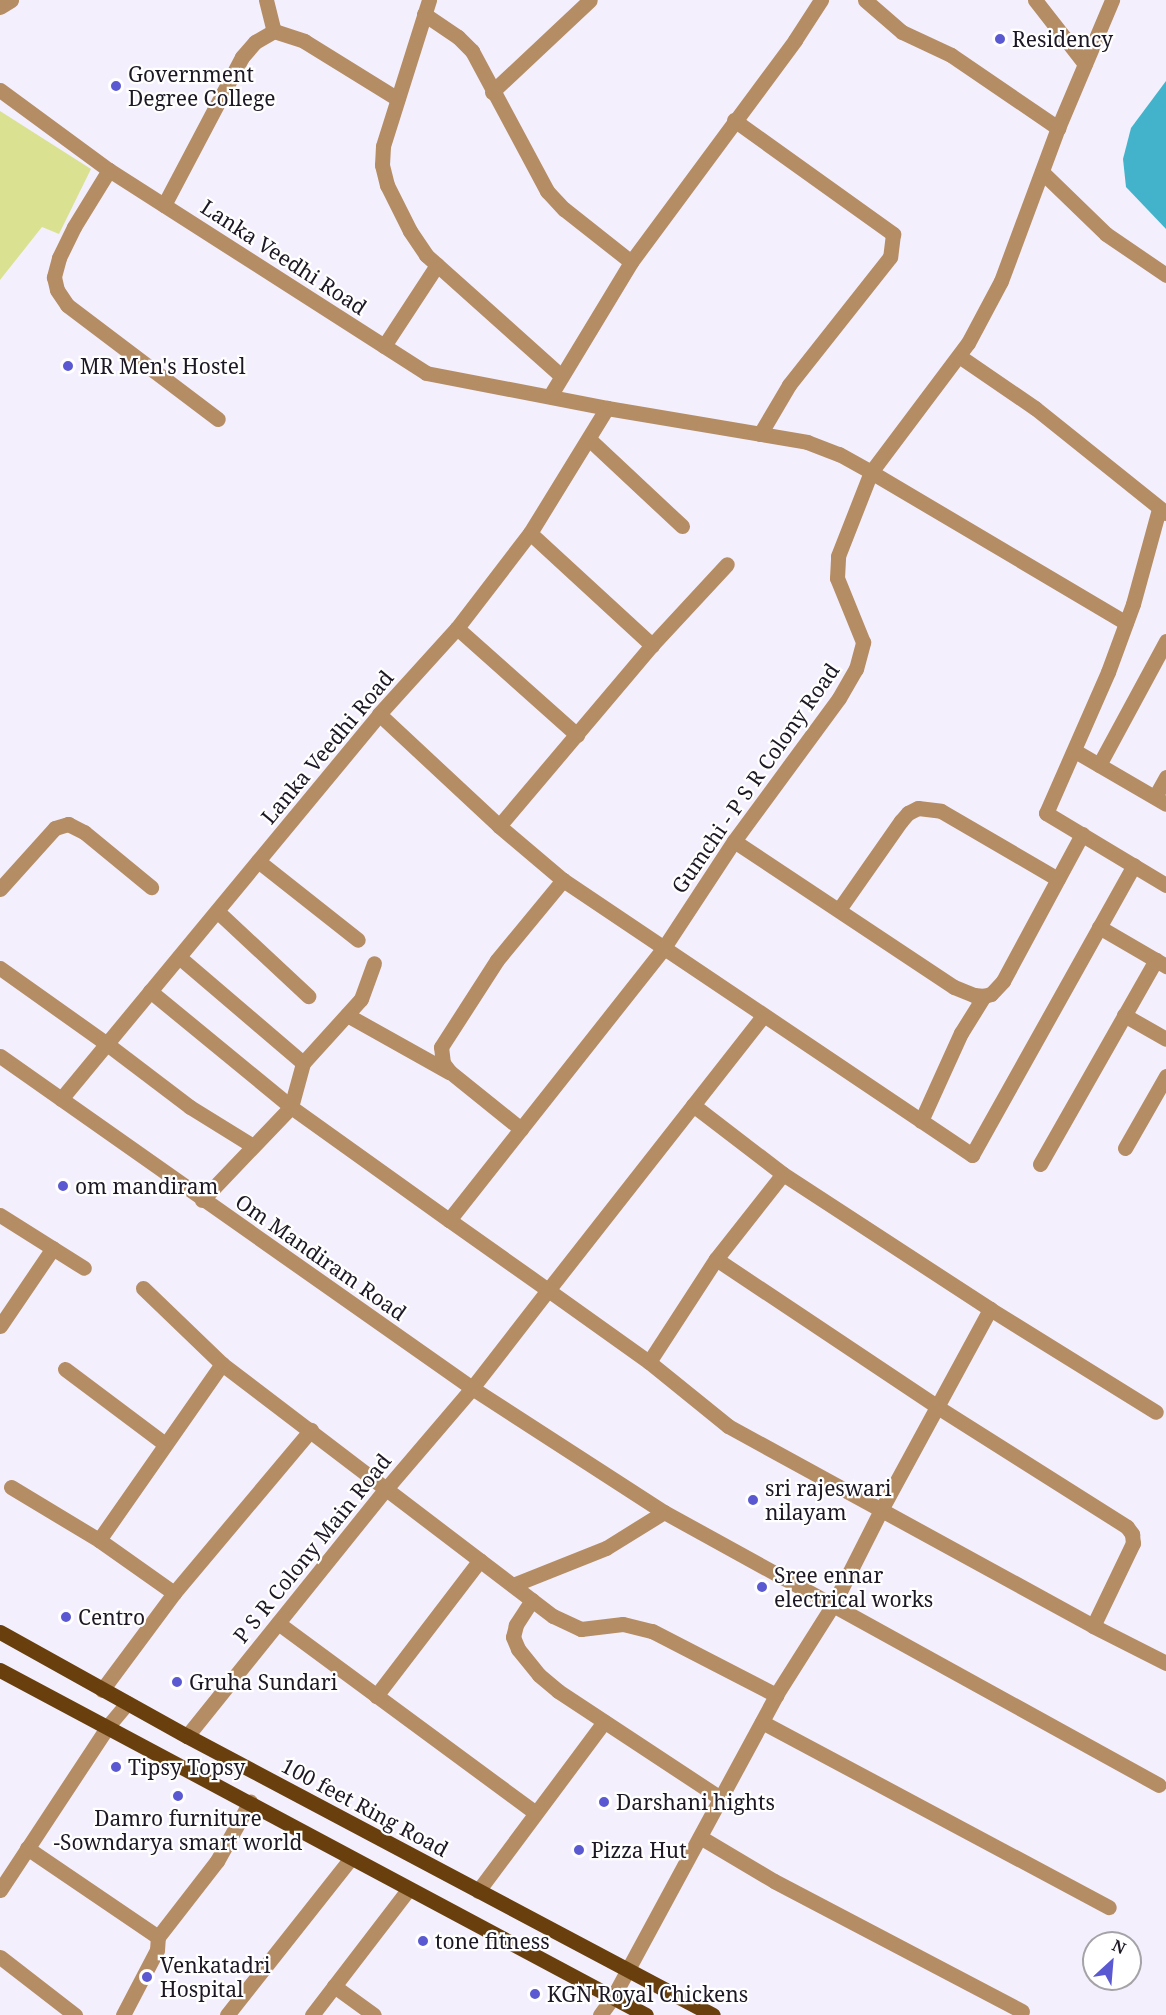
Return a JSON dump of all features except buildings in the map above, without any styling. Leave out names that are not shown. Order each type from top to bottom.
[{"type":"main road","name":"100 feet Ring Road","points":[[0,1632],[187,1736],[713,2015]]},
{"type":"main road","points":[[0,1670],[250,1802],[408,1890],[646,2015]]},
{"type":"street","points":[[0,7],[11,0]]},
{"type":"street","points":[[266,0],[274,31]]},
{"type":"street","points":[[492,92],[590,0]]},
{"type":"street","points":[[550,396],[560,375],[632,262],[734,120],[795,40],[821,0]]},
{"type":"street","points":[[865,0],[902,32],[951,55],[1058,128]]},
{"type":"street","points":[[1035,0],[1085,64]]},
{"type":"street","name":"Gumchi - P S R Colony Road","points":[[449,1220],[663,949],[734,841],[839,698],[856,669],[863,642],[837,578],[838,556],[871,472],[959,356],[1001,281],[1058,128],[1112,0]]},
{"type":"street","points":[[560,375],[426,255],[397,208],[382,165],[383,146],[426,7],[472,51],[492,92],[547,190],[564,209],[632,262]]},
{"type":"street","points":[[164,206],[242,57],[255,42],[274,31],[304,41],[398,99]]},
{"type":"street","name":"Lanka Veedhi Road","points":[[0,90],[109,170],[426,373],[607,408],[807,442],[839,454],[871,472],[1126,623]]},
{"type":"street","points":[[734,120],[893,234],[890,257],[789,385],[760,434]]},
{"type":"street","points":[[109,170],[74,227],[59,258],[54,277],[57,290],[67,305],[219,419]]},
{"type":"street","points":[[1042,172],[1106,234],[1166,275]]},
{"type":"street","points":[[384,346],[437,265]]},
{"type":"street","points":[[959,356],[1035,408],[1162,511],[1126,623],[1075,751],[1046,813],[1166,885]]},
{"type":"street","name":"Lanka Veedhi Road","points":[[61,1099],[380,714],[457,628],[530,533],[590,440],[607,408]]},
{"type":"street","points":[[590,440],[682,526]]},
{"type":"street","points":[[530,533],[652,645]]},
{"type":"street","points":[[499,826],[652,645],[727,564]]},
{"type":"street","points":[[457,628],[577,735]]},
{"type":"street","points":[[1100,765],[1166,641]]},
{"type":"street","points":[[380,714],[499,826],[563,880],[972,1155],[1134,865]]},
{"type":"street","points":[[1075,751],[1160,800],[1166,777]]},
{"type":"street","points":[[840,908],[901,821],[908,813],[918,808],[941,811],[1058,879]]},
{"type":"street","points":[[0,889],[55,828],[68,824],[84,832],[151,887]]},
{"type":"street","points":[[734,841],[840,908],[954,987],[974,995],[984,996],[991,994],[1004,981],[1082,834]]},
{"type":"street","points":[[258,861],[358,940]]},
{"type":"street","points":[[450,1072],[441,1055],[444,1041],[497,960],[563,880]]},
{"type":"street","points":[[217,911],[308,996]]},
{"type":"street","points":[[1040,1164],[1124,1015],[1161,963],[1099,927]]},
{"type":"street","points":[[179,957],[303,1063]]},
{"type":"street","points":[[202,1200],[291,1107],[303,1063],[361,999],[374,963]]},
{"type":"street","points":[[0,968],[107,1044],[190,1107],[253,1146]]},
{"type":"street","points":[[150,991],[291,1107],[649,1362],[728,1426],[1093,1626],[1166,1663]]},
{"type":"street","points":[[921,1121],[961,1033],[984,996]]},
{"type":"street","points":[[347,1015],[450,1072],[521,1129]]},
{"type":"street","points":[[1124,1015],[1166,1039]]},
{"type":"street","points":[[472,1388],[763,1016]]},
{"type":"street","name":"Om Mandiram Road","points":[[0,1056],[472,1388],[664,1512],[1159,1785]]},
{"type":"street","points":[[1125,1148],[1166,1076]]},
{"type":"street","points":[[693,1105],[783,1174],[990,1309],[1156,1412]]},
{"type":"street","points":[[649,1362],[716,1259],[783,1174]]},
{"type":"street","points":[[0,1215],[84,1268]]},
{"type":"street","points":[[0,1326],[53,1248]]},
{"type":"street","points":[[716,1259],[939,1408],[1127,1527],[1132,1534],[1133,1543],[1093,1626]]},
{"type":"street","points":[[143,1288],[222,1364],[553,1616],[581,1629],[622,1624],[652,1631],[776,1695]]},
{"type":"street","points":[[600,2015],[613,1997],[776,1695],[833,1605],[881,1510],[939,1408],[990,1309]]},
{"type":"street","points":[[99,1540],[222,1364]]},
{"type":"street","points":[[65,1369],[165,1444]]},
{"type":"street","name":"P S R Colony Main Road","points":[[187,1736],[385,1490],[472,1388]]},
{"type":"street","points":[[102,1690],[174,1593],[311,1430]]},
{"type":"street","points":[[11,1487],[99,1540],[174,1593]]},
{"type":"street","points":[[513,1585],[606,1548],[664,1512]]},
{"type":"street","points":[[376,1696],[480,1560]]},
{"type":"street","points":[[532,1600],[513,1631],[518,1648],[539,1675],[558,1691],[720,1798]]},
{"type":"street","points":[[278,1623],[536,1813]]},
{"type":"street","points":[[0,1890],[108,1726],[127,1703]]},
{"type":"street","points":[[478,1891],[604,1722]]},
{"type":"street","points":[[762,1722],[1109,1907]]},
{"type":"street","points":[[123,2015],[157,1950],[158,1937],[217,1861],[250,1802]]},
{"type":"street","points":[[700,1837],[774,1881],[1022,2011]]},
{"type":"street","points":[[27,1848],[158,1937]]},
{"type":"street","points":[[227,2015],[350,1859]]},
{"type":"street","points":[[312,2015],[408,1890]]},
{"type":"street","points":[[0,1957],[75,2015]]},
{"type":"street","points":[[334,1986],[374,2015]]},
{"type":"green space","points":[[0,111],[91,169],[59,234],[42,227],[0,280]]},
{"type":"water","points":[[1166,81],[1166,229],[1126,187],[1123,159],[1131,128]]},
{"type":"place","name":"Residency","points":[[1000,39]]},
{"type":"place","name":"Government Degree College","points":[[116,86]]},
{"type":"place","name":"MR Men's Hostel","points":[[68,366]]},
{"type":"place","name":"om mandiram","points":[[63,1186]]},
{"type":"place","name":"sri rajeswari nilayam","points":[[753,1500]]},
{"type":"place","name":"Sree ennar electrical works","points":[[762,1587]]},
{"type":"place","name":"Centro","points":[[66,1617]]},
{"type":"place","name":"Gruha Sundari","points":[[177,1682]]},
{"type":"place","name":"Tipsy Topsy","points":[[116,1767]]},
{"type":"place","name":"Damro furniture -Sowndarya smart world","points":[[178,1796]]},
{"type":"place","name":"Darshani hights","points":[[604,1802]]},
{"type":"place","name":"Pizza Hut","points":[[579,1850]]},
{"type":"place","name":"tone fitness","points":[[423,1941]]},
{"type":"place","name":"Venkatadri Hospital","points":[[147,1977]]},
{"type":"place","name":"KGN Royal Chickens","points":[[535,1994]]}]
